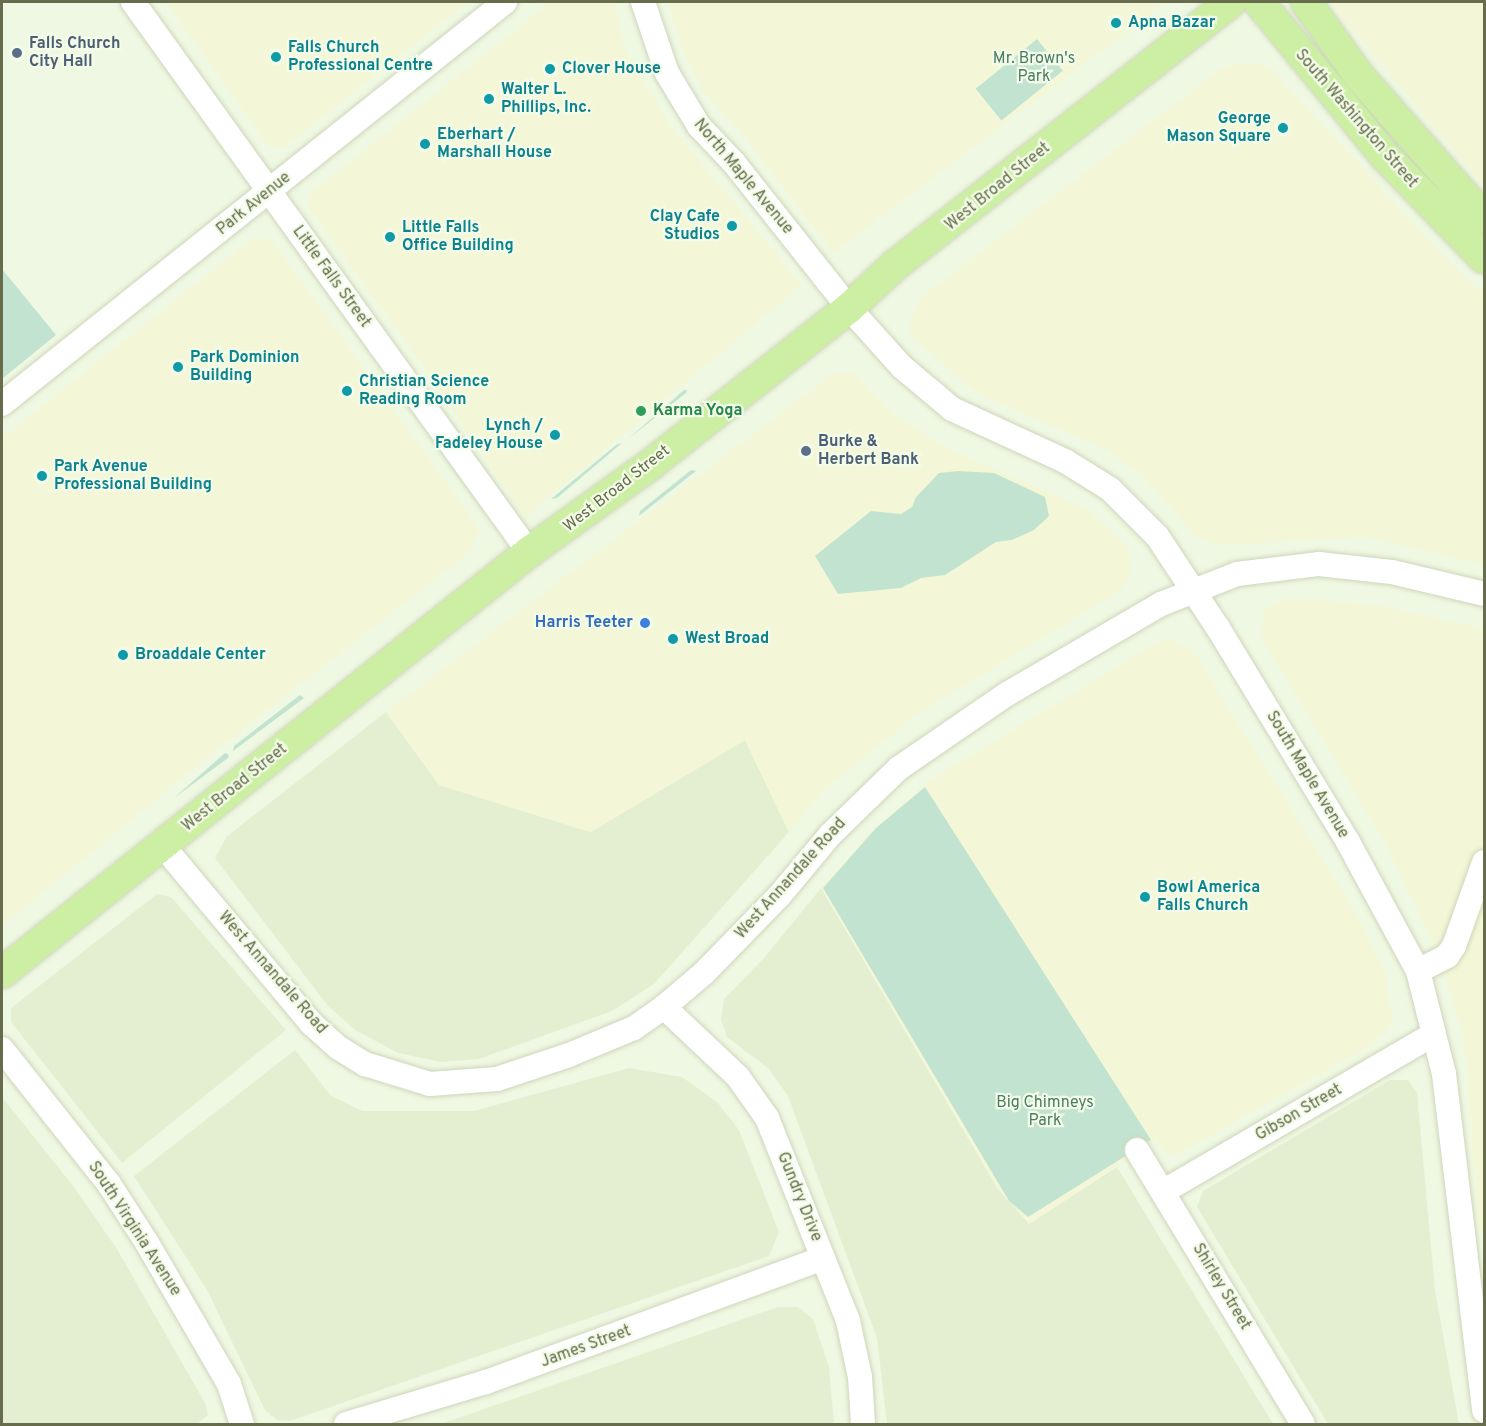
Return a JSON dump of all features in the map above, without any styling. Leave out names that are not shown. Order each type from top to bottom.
[{"type":"main road","name":"West Broad Street","points":[[2,973],[529,552],[640,472],[849,308],[894,267],[1231,2]]},
{"type":"main road","name":"South Washington Street","points":[[1259,2],[1385,156],[1485,258]]},
{"type":"main road","name":"South Washington Street","points":[[1306,2],[1358,75],[1485,218]]},
{"type":"street","name":"Little Falls Street","points":[[134,2],[529,552]]},
{"type":"street","name":"Park Avenue","points":[[2,404],[505,2]]},
{"type":"street","name":"North Maple Avenue","points":[[643,2],[667,73],[699,126],[734,163],[849,308]]},
{"type":"street","name":"South Maple Avenue","points":[[849,308],[913,378],[952,409],[1065,461],[1110,489],[1157,536],[1193,589],[1348,842],[1418,971],[1444,1074],[1485,1411]]},
{"type":"street","name":"West Annandale Road","points":[[163,846],[312,1024],[365,1064],[400,1078],[461,1085],[497,1079],[612,1037],[664,1007],[766,910],[855,809],[915,755],[1007,694],[1193,589],[1246,573],[1319,564],[1392,572],[1485,594]]},
{"type":"street","points":[[1418,971],[1447,956],[1454,946],[1485,862]]},
{"type":"street","name":"Gundry Drive","points":[[664,1007],[738,1077],[757,1100],[824,1258],[856,1353],[863,1425]]},
{"type":"street","name":"Gibson Street","points":[[1164,1191],[1434,1034]]},
{"type":"street","name":"South Virginia Avenue","points":[[2,1049],[128,1214],[229,1384],[243,1425]]},
{"type":"street","name":"Shirley Street","points":[[1137,1150],[1164,1191],[1303,1425]]},
{"type":"street","name":"James Street","points":[[346,1425],[496,1379],[824,1258]]},
{"type":"shaded area","points":[[166,2],[468,2],[282,149],[268,145]]},
{"type":"shaded area","points":[[551,2],[615,2],[624,47],[668,123],[802,285],[525,517],[419,360],[307,206],[312,192]]},
{"type":"shaded area","points":[[668,2],[1166,2],[833,253],[742,134],[704,93],[680,45]]},
{"type":"shaded area","points":[[1329,2],[1484,2],[1484,186],[1476,177]]},
{"type":"shaded area","points":[[1247,63],[1270,67],[1441,253],[1484,295],[1484,565],[1365,537],[1220,545],[1199,539],[1143,477],[1108,450],[980,395],[914,340],[908,328],[919,299],[1222,68]]},
{"type":"shaded area","points":[[254,238],[272,240],[480,530],[469,553],[225,743],[2,926],[2,438]]},
{"type":"shaded area","points":[[854,373],[901,420],[945,447],[1088,510],[1128,549],[1131,568],[1124,588],[919,713],[826,788],[789,832],[745,740],[591,832],[439,785],[386,712],[833,374]]},
{"type":"shaded area","points":[[1301,599],[1380,605],[1484,629],[1484,1232],[1479,1231],[1464,1039],[1439,956],[1389,850],[1262,639],[1263,613],[1276,602]]},
{"type":"shaded area","points":[[1171,639],[1191,648],[1353,908],[1385,972],[1393,1025],[1368,1047],[1176,1155],[1167,1154],[1156,1140],[1029,1224],[998,1189],[821,888],[876,827],[931,780],[1158,642]]},
{"type":"shaded area","points":[[386,712],[439,785],[590,832],[745,740],[789,832],[654,984],[612,1011],[479,1059],[441,1062],[398,1053],[355,1030],[328,1006],[215,858],[226,837]]},
{"type":"shaded area","points":[[821,888],[998,1189],[1029,1224],[1117,1167],[1273,1424],[887,1424],[877,1338],[788,1096],[768,1068],[727,1037],[721,1020],[724,999],[764,958]]},
{"type":"shaded area","points":[[157,894],[171,897],[286,1030],[122,1163],[11,1022],[11,1008]]},
{"type":"shaded area","points":[[295,1050],[331,1096],[363,1111],[474,1111],[629,1068],[682,1077],[717,1102],[739,1130],[779,1232],[769,1256],[290,1421],[277,1420],[265,1410],[207,1290],[134,1176]]},
{"type":"shaded area","points":[[1390,1080],[1408,1080],[1417,1093],[1435,1290],[1459,1424],[1328,1424],[1197,1207],[1203,1191]]},
{"type":"shaded area","points":[[2,1097],[74,1187],[117,1249],[205,1403],[208,1415],[197,1424],[2,1424]]},
{"type":"shaded area","points":[[778,1307],[798,1307],[813,1319],[829,1367],[834,1424],[441,1424]]},
{"type":"green space","name":"Mr. Brown's Park","points":[[1037,39],[1063,71],[1001,121],[976,89]]},
{"type":"green space","points":[[2,269],[56,335],[2,379]]},
{"type":"green space","points":[[684,390],[687,390],[686,393],[628,439]]},
{"type":"green space","points":[[622,443],[557,498],[551,499],[616,445]]},
{"type":"green space","points":[[691,470],[696,471],[639,516],[640,511]]},
{"type":"green space","points":[[958,471],[994,473],[1045,497],[1049,516],[1034,530],[1012,540],[996,542],[945,575],[921,578],[901,588],[838,594],[815,556],[871,511],[901,514],[912,507],[916,497],[939,473]]},
{"type":"green space","points":[[300,695],[304,698],[233,751],[234,746]]},
{"type":"green space","points":[[225,753],[229,755],[228,758],[174,798]]},
{"type":"green space","name":"Big Chimneys Park","points":[[925,787],[1151,1140],[1028,1217],[1009,1201],[823,888],[876,828]]},
{"type":"place","name":"Apna Bazar","points":[[1116,23]]},
{"type":"place","name":"Falls Church City Hall","points":[[17,53]]},
{"type":"place","name":"Falls Church Professional Centre","points":[[276,57]]},
{"type":"place","name":"Clover House","points":[[550,69]]},
{"type":"place","name":"Walter L. Phillips, Inc.","points":[[489,99]]},
{"type":"place","name":"George Mason Square","points":[[1283,128]]},
{"type":"place","name":"Eberhart / Marshall House","points":[[425,144]]},
{"type":"place","name":"Clay Cafe Studios","points":[[732,226]]},
{"type":"place","name":"Little Falls Office Building","points":[[390,237]]},
{"type":"place","name":"Park Dominion Building","points":[[178,367]]},
{"type":"place","name":"Christian Science Reading Room","points":[[347,391]]},
{"type":"place","name":"Karma Yoga","points":[[641,411]]},
{"type":"place","name":"Lynch / Fadeley House","points":[[555,435]]},
{"type":"place","name":"Burke & Herbert Bank","points":[[806,451]]},
{"type":"place","name":"Park Avenue Professional Building","points":[[42,476]]},
{"type":"place","name":"Harris Teeter","points":[[645,623]]},
{"type":"place","name":"West Broad","points":[[673,639]]},
{"type":"place","name":"Broaddale Center","points":[[123,655]]},
{"type":"place","name":"Bowl America Falls Church","points":[[1145,897]]}]
